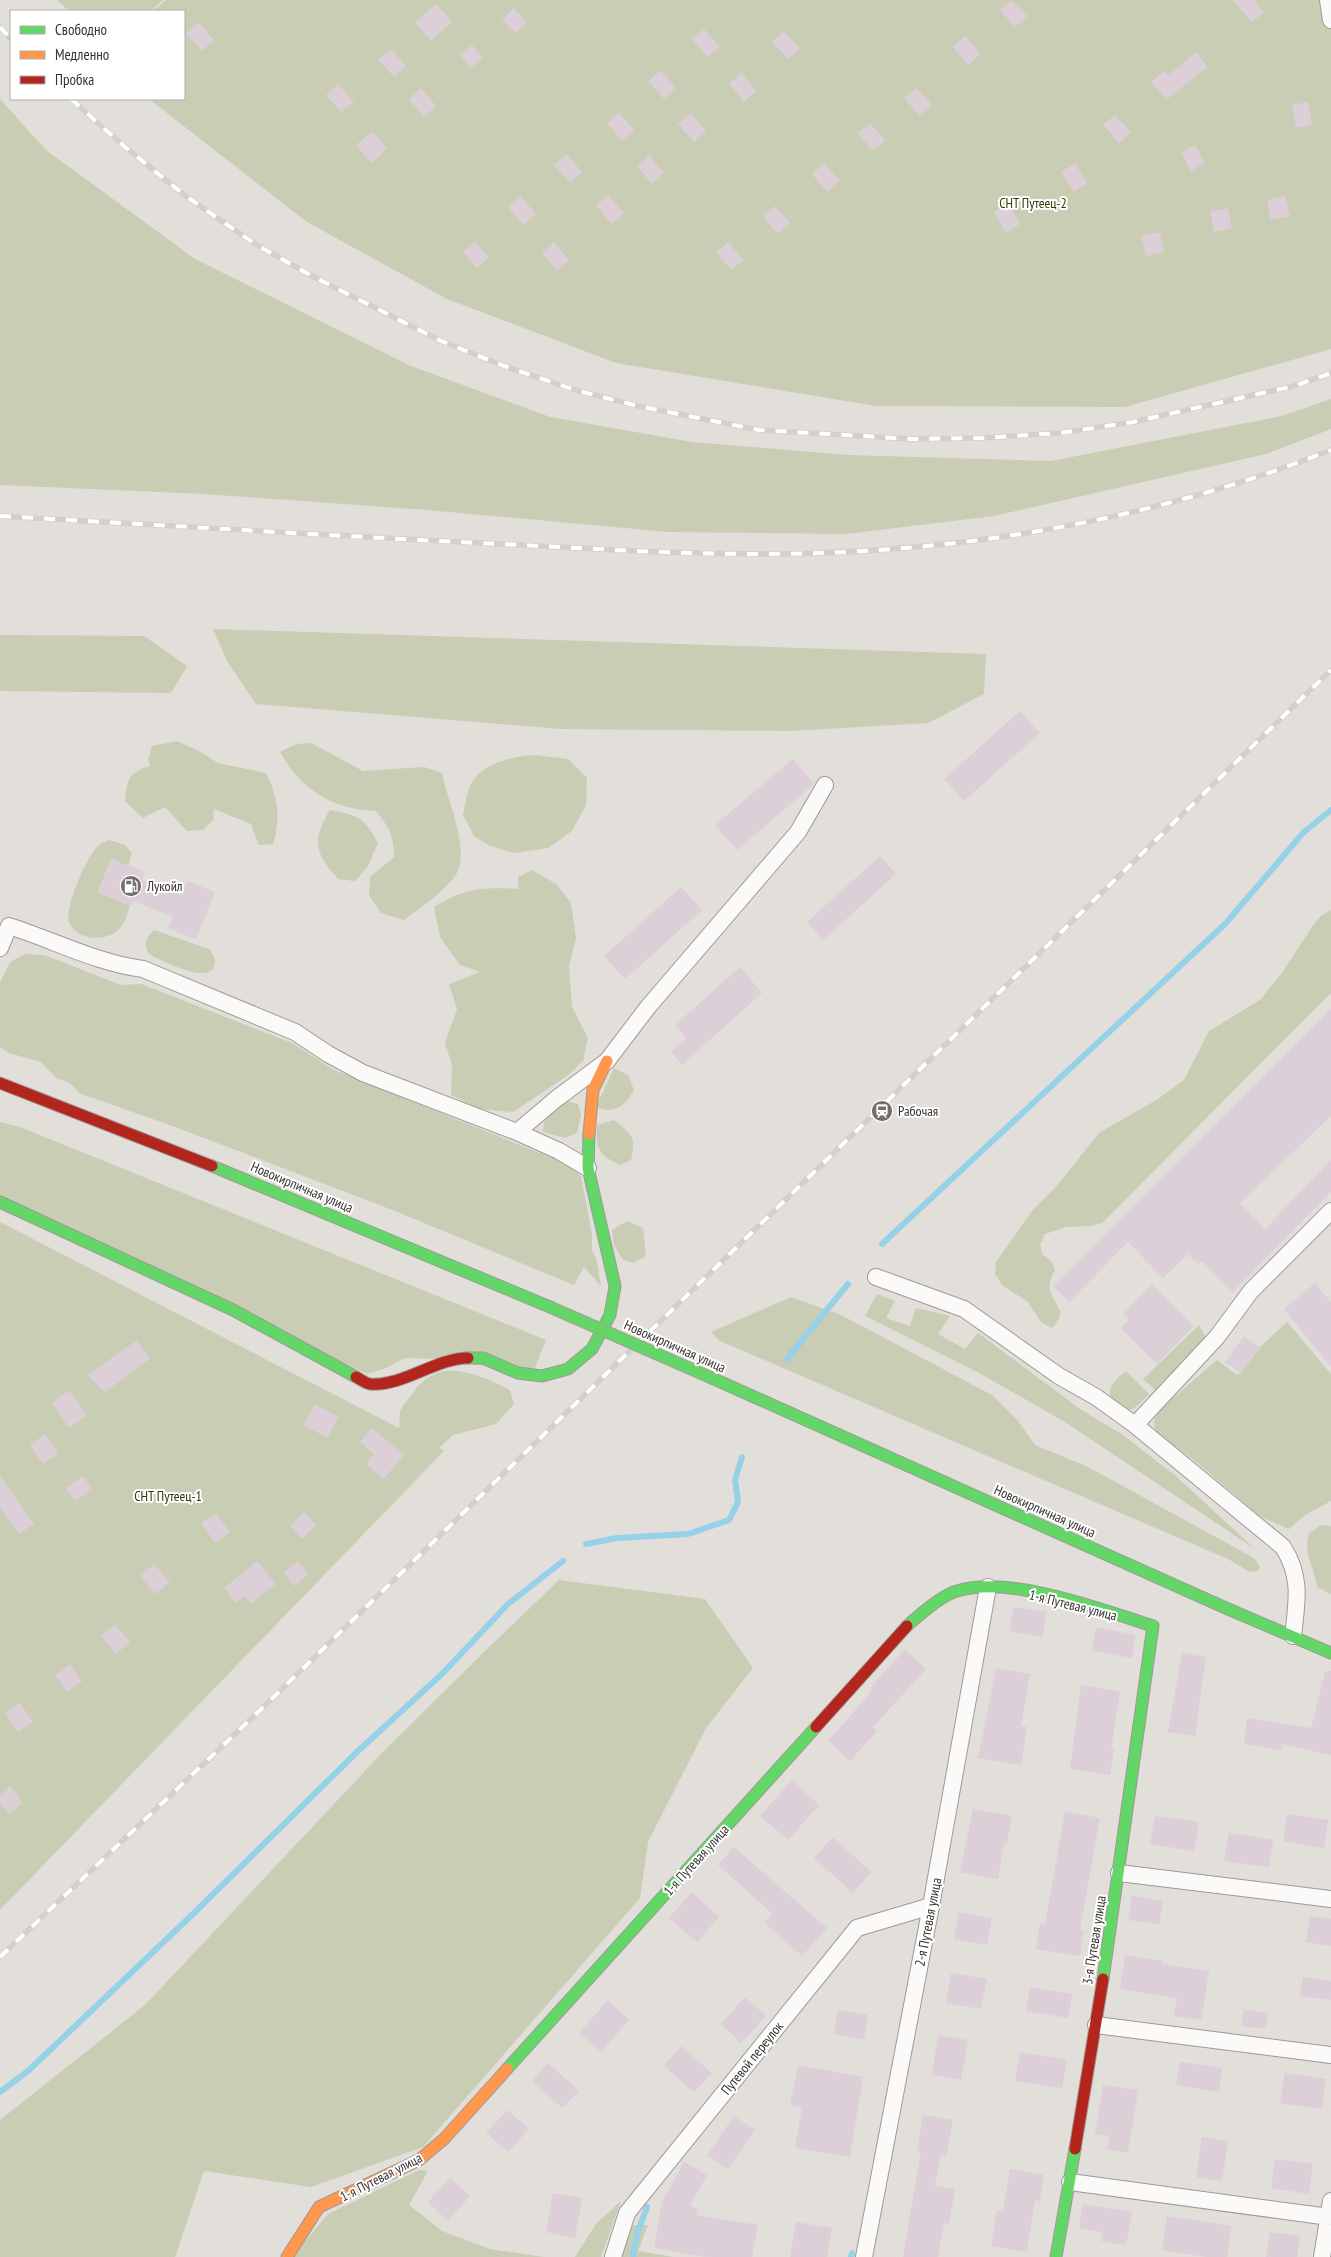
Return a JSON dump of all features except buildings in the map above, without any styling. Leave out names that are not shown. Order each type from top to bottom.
[{"type":"street","points":[[1328,0],[1331,20]]},
{"type":"street","points":[[0,1202],[233,1310],[369,1384],[398,1380],[457,1358],[483,1358],[518,1373],[542,1376],[568,1369],[592,1349],[610,1315],[615,1286],[588,1168],[589,1117],[593,1090],[607,1061],[648,1007],[798,832],[824,784]]},
{"type":"street","points":[[0,948],[9,926],[47,938],[119,966],[143,969],[295,1032],[328,1054],[362,1073],[517,1132],[559,1151],[588,1168]]},
{"type":"street","points":[[517,1132],[556,1099],[607,1061]]},
{"type":"street","name":"Новокирпичная улица","points":[[0,1082],[267,1188],[550,1307],[1228,1609],[1331,1652]]},
{"type":"street","points":[[1135,1425],[1218,1337],[1251,1291],[1331,1211]]},
{"type":"street","points":[[876,1277],[964,1309],[1059,1376],[1096,1397],[1135,1425],[1283,1547],[1292,1562],[1297,1580],[1293,1636]]},
{"type":"street","name":"1-я Путевая улица","points":[[287,2257],[319,2207],[419,2160],[444,2139],[909,1624],[955,1592],[988,1587],[1049,1595],[1154,1626]]},
{"type":"street","name":"2-я Путевая улица","points":[[864,2257],[931,1906],[988,1587]]},
{"type":"street","name":"3-я Путевая улица","points":[[1056,2257],[1120,1873],[1154,1626]]},
{"type":"street","points":[[1120,1873],[1331,1899]]},
{"type":"street","name":"Путевой переулок","points":[[613,2257],[627,2213],[857,1928],[931,1906]]},
{"type":"street","points":[[1096,2025],[1331,2056]]},
{"type":"street","points":[[1070,2182],[1328,2218]]},
{"type":"street","points":[[1322,2257],[1331,2201]]},
{"type":"green space","points":[[57,0],[163,0],[152,10],[68,10]]},
{"type":"green space","name":"СНТ Путеец-2","points":[[166,0],[1331,0],[1331,349],[1125,407],[876,406],[616,363],[447,299],[307,222],[150,100],[185,100],[185,10],[154,10]]},
{"type":"green space","points":[[0,99],[46,150],[195,259],[411,366],[550,417],[692,442],[848,455],[1051,461],[1282,416],[1331,399],[1331,429],[1266,454],[994,516],[846,534],[669,532],[427,510],[205,494],[0,485]]},
{"type":"green space","points":[[213,629],[986,654],[984,694],[928,723],[790,731],[562,729],[256,704],[227,661]]},
{"type":"green space","points":[[0,635],[144,636],[187,666],[171,693],[0,691]]},
{"type":"green space","points":[[177,741],[197,750],[218,763],[266,773],[276,799],[277,808],[277,826],[273,844],[259,845],[251,824],[214,809],[213,820],[203,830],[187,831],[165,807],[143,818],[125,801],[130,778],[137,771],[150,766],[148,759],[152,746]]},
{"type":"green space","points":[[311,743],[363,771],[424,767],[442,773],[458,833],[461,857],[459,868],[444,889],[404,920],[381,913],[369,895],[370,877],[394,857],[392,837],[381,817],[376,811],[345,806],[319,795],[298,777],[280,752],[297,744]]},
{"type":"green space","points":[[534,755],[568,759],[587,778],[586,805],[572,831],[548,848],[514,853],[490,846],[474,836],[463,815],[471,784],[482,771],[498,762]]},
{"type":"green space","points":[[330,810],[360,819],[369,828],[378,843],[368,866],[355,881],[338,879],[320,854],[318,839],[320,830]]},
{"type":"green space","points":[[109,840],[125,845],[132,853],[128,866],[111,859],[98,892],[130,906],[124,922],[118,930],[106,936],[92,938],[78,933],[69,922],[68,916],[77,884],[92,854],[99,845]]},
{"type":"green space","points":[[532,870],[556,884],[571,903],[576,938],[569,965],[572,1007],[588,1038],[583,1061],[567,1076],[513,1112],[479,1109],[451,1095],[452,1065],[445,1043],[457,1009],[449,984],[480,972],[460,965],[440,937],[434,907],[455,896],[474,890],[494,888],[518,889],[518,877]]},
{"type":"green space","points":[[1331,910],[1331,993],[1102,1223],[1091,1226],[1066,1227],[1045,1234],[1040,1244],[1042,1254],[1051,1261],[1055,1270],[1050,1282],[1050,1292],[1061,1313],[1052,1328],[1041,1322],[1028,1302],[1002,1285],[995,1274],[996,1262],[1031,1212],[1056,1187],[1099,1133],[1158,1099],[1184,1080],[1209,1031],[1260,1000],[1282,973],[1314,924],[1321,916]]},
{"type":"green space","points":[[154,930],[209,949],[215,959],[214,966],[210,971],[203,973],[194,972],[184,970],[150,955],[146,949],[146,942]]},
{"type":"green space","points":[[25,954],[44,955],[121,985],[141,984],[292,1043],[334,1070],[567,1164],[581,1176],[592,1234],[592,1250],[597,1261],[601,1286],[584,1267],[574,1285],[395,1211],[178,1128],[79,1093],[70,1083],[56,1078],[41,1062],[9,1053],[0,1047],[0,983],[10,962]]},
{"type":"green space","points":[[614,1068],[628,1075],[634,1090],[627,1101],[618,1108],[608,1110],[596,1107]]},
{"type":"green space","points":[[568,1101],[578,1104],[581,1115],[577,1133],[565,1138],[543,1132],[545,1120],[550,1112]]},
{"type":"green space","points":[[614,1120],[628,1132],[633,1140],[631,1160],[620,1165],[603,1154],[597,1140],[597,1125]]},
{"type":"green space","points":[[0,1122],[20,1127],[546,1340],[533,1372],[436,1359],[405,1358],[386,1368],[367,1374],[0,1196]]},
{"type":"green space","points":[[627,1221],[643,1228],[646,1256],[634,1263],[623,1260],[614,1245],[612,1230]]},
{"type":"green space","name":"СНТ Путеец-1","points":[[0,1222],[399,1428],[400,1412],[413,1393],[423,1381],[434,1374],[446,1371],[472,1374],[510,1390],[514,1404],[496,1424],[453,1435],[439,1448],[444,1451],[0,1910]]},
{"type":"green space","points":[[877,1294],[895,1301],[886,1318],[910,1326],[916,1308],[950,1316],[938,1334],[965,1349],[978,1333],[1080,1409],[1123,1435],[1177,1477],[1255,1549],[1065,1422],[979,1373],[865,1316]]},
{"type":"green space","points":[[791,1297],[841,1315],[992,1395],[1018,1421],[1035,1445],[1088,1467],[1254,1558],[1260,1567],[1257,1571],[1250,1572],[1228,1559],[720,1341],[711,1332]]},
{"type":"green space","points":[[1287,1322],[1331,1374],[1331,1501],[1305,1515],[1289,1529],[1261,1517],[1195,1461],[1160,1435],[1155,1429],[1154,1424],[1158,1411],[1217,1360],[1237,1375],[1241,1373],[1260,1347]]},
{"type":"green space","points":[[1199,1325],[1205,1336],[1204,1343],[1155,1390],[1143,1379]]},
{"type":"green space","points":[[1126,1371],[1149,1394],[1130,1410],[1117,1406],[1110,1394],[1112,1384]]},
{"type":"green space","points":[[1321,1525],[1331,1526],[1331,1594],[1317,1587],[1308,1555],[1307,1541],[1309,1533]]},
{"type":"green space","points":[[559,1580],[705,1599],[753,1668],[706,1728],[648,1842],[640,1898],[423,2147],[311,2187],[204,2171],[175,2257],[0,2257],[0,2120],[145,2005],[381,1754]]},
{"type":"green space","points":[[419,2170],[428,2171],[409,2205],[442,2231],[490,2249],[544,2257],[292,2257],[328,2214]]},
{"type":"green space","points":[[621,2201],[601,2257],[575,2257],[596,2224]]},
{"type":"green space","points":[[631,2225],[648,2225],[638,2251],[673,2257],[620,2257]]},
{"type":"waterway","points":[[882,1244],[1225,924],[1304,832],[1331,810]]},
{"type":"waterway","points":[[787,1359],[848,1284]]},
{"type":"waterway","points":[[586,1544],[617,1538],[688,1534],[729,1520],[738,1502],[735,1480],[742,1457]]},
{"type":"waterway","points":[[0,2092],[28,2071],[193,1914],[358,1751],[442,1674],[508,1604],[563,1561]]},
{"type":"waterway","points":[[633,2255],[637,2234],[647,2207]]},
{"type":"waterway","points":[[851,2257],[852,2253]]},
{"type":"railway","points":[[0,27],[10,38]]},
{"type":"railway","points":[[72,100],[125,147],[187,197],[255,244],[312,276],[441,341],[504,366],[575,390],[638,406],[759,430],[913,439],[983,438],[1060,433],[1133,422],[1294,386],[1331,373]]},
{"type":"railway","points":[[0,516],[359,537],[648,551],[775,554],[882,550],[948,544],[1078,524],[1207,492],[1270,473],[1331,450]]},
{"type":"railway","points":[[0,1957],[253,1717],[1331,670]]},
{"type":"traffic: fast","points":[[468,1358],[483,1358],[518,1373],[542,1376],[568,1369],[592,1349],[610,1315],[615,1286],[588,1168],[589,1134]]},
{"type":"traffic: fast","points":[[212,1166],[550,1307]]},
{"type":"traffic: fast","points":[[0,1202],[233,1310],[356,1377]]},
{"type":"traffic: fast","points":[[550,1307],[723,1383]]},
{"type":"traffic: fast","points":[[723,1383],[1228,1609],[1331,1653]]},
{"type":"traffic: fast","points":[[907,1626],[931,1606],[951,1593],[979,1587],[1003,1587],[1055,1596],[1153,1626],[1103,1979]]},
{"type":"traffic: fast","points":[[507,2069],[816,1727]]},
{"type":"traffic: fast","points":[[1056,2257],[1075,2149]]},
{"type":"traffic: slow","points":[[589,1134],[593,1090],[607,1061]]},
{"type":"traffic: slow","points":[[287,2257],[319,2207],[419,2160],[444,2139],[507,2069]]},
{"type":"traffic: jam","points":[[0,1083],[212,1166]]},
{"type":"traffic: jam","points":[[356,1377],[370,1384],[382,1384],[407,1377],[444,1362],[468,1358]]},
{"type":"traffic: jam","points":[[816,1727],[907,1626]]},
{"type":"traffic: jam","points":[[1075,2149],[1103,1979]]},
{"type":"place","name":"Лукойл","points":[[131,886]]},
{"type":"place","name":"Рабочая","points":[[882,1111]]}]
